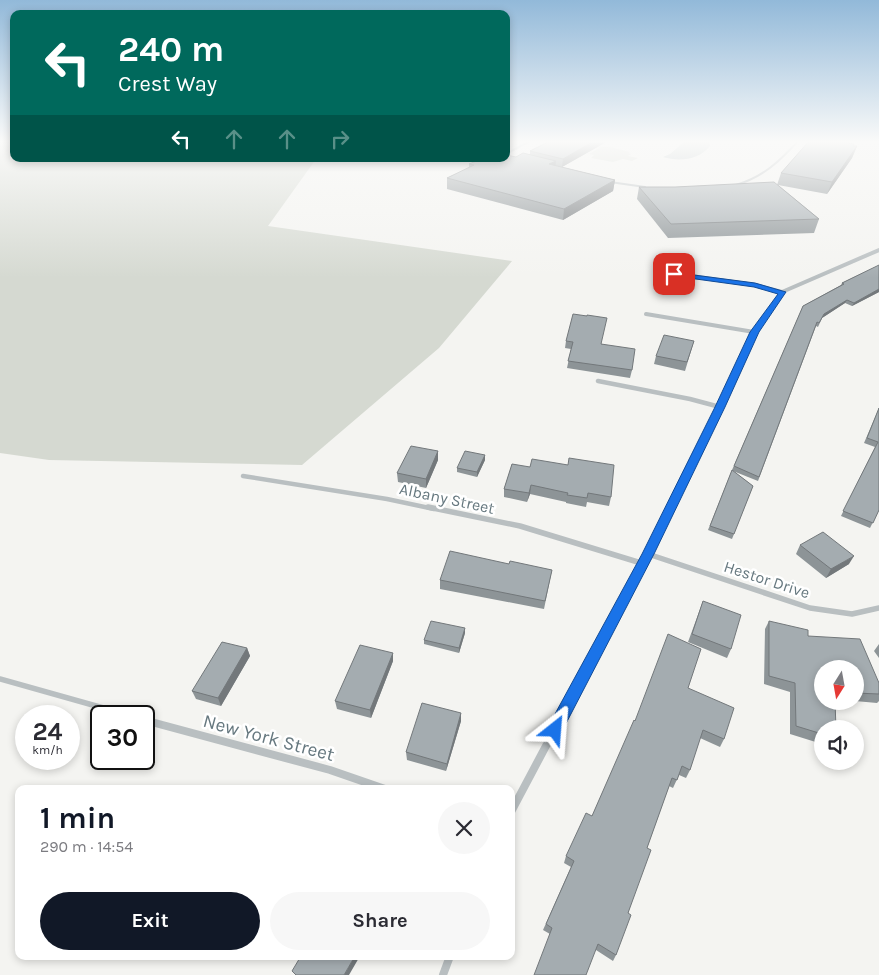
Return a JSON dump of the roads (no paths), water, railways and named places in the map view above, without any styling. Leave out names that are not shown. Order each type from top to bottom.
[{"type":"street","points":[[515,804],[648,554],[720,407],[754,332],[782,292],[879,250]]},
{"type":"street","points":[[670,272],[755,285],[782,292]]},
{"type":"street","points":[[646,314],[754,332]]},
{"type":"street","points":[[598,381],[690,399],[720,407]]},
{"type":"street","name":"Albany Street","points":[[242,476],[388,499],[520,526],[642,563]]},
{"type":"street","name":"Hestor Drive","points":[[648,554],[810,608],[852,614],[879,608]]},
{"type":"street","points":[[0,678],[92,705]]},
{"type":"street","name":"New York Street","points":[[155,723],[330,770],[373,785]]},
{"type":"street","points":[[443,975],[449,960]]},
{"type":"lane","points":[[642,186],[652,188]]}]
